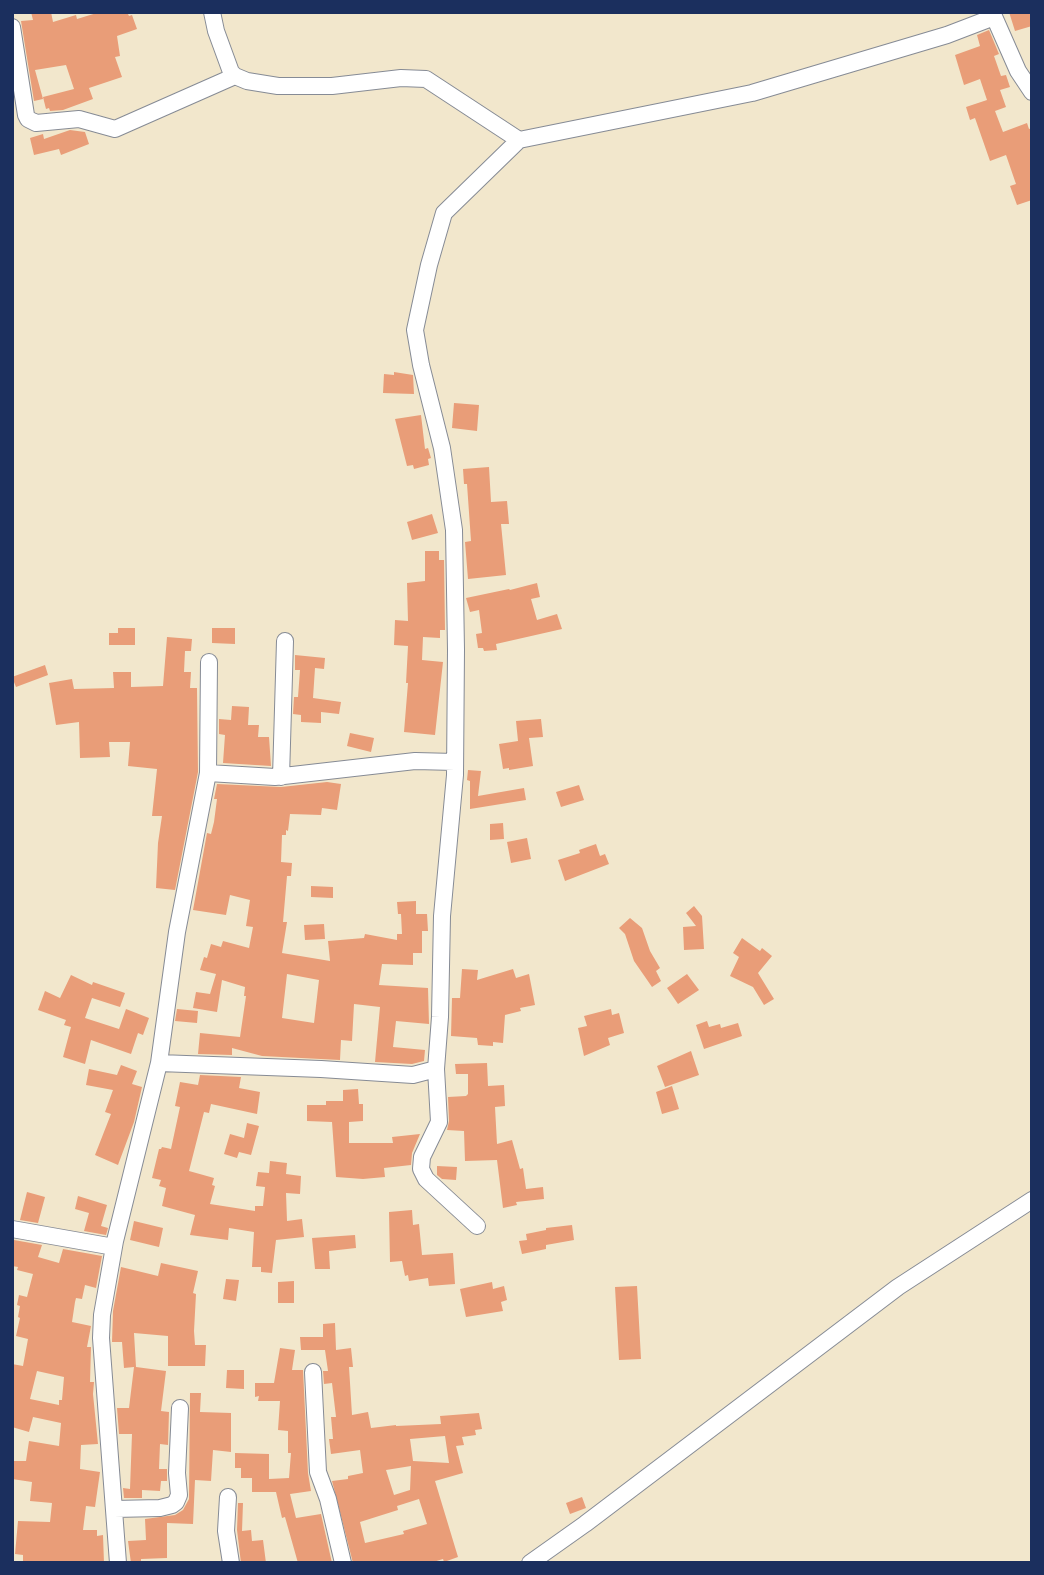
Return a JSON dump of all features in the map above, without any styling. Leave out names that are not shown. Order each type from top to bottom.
[{"type":"street","points":[[212,12],[220,43],[234,76],[278,86],[332,86],[401,78],[426,79],[519,140]]},
{"type":"street","points":[[477,1226],[426,1179],[421,1168],[422,1157],[439,1122],[436,1069],[442,916],[455,762],[456,650],[454,530],[442,448],[415,330],[443,213],[519,140],[752,93],[947,35],[993,15],[1018,71],[1032,92]]},
{"type":"street","points":[[12,27],[26,115],[36,123],[79,119],[115,129],[234,76]]},
{"type":"street","points":[[281,776],[285,641]]},
{"type":"street","points":[[118,1563],[101,1338],[104,1291],[159,1062],[177,932],[208,773],[209,662]]},
{"type":"street","points":[[208,773],[281,776],[415,761],[455,762]]},
{"type":"street","points":[[159,1062],[413,1075],[436,1069]]},
{"type":"street","points":[[530,1563],[898,1287],[1032,1200]]},
{"type":"street","points":[[12,1229],[114,1247]]},
{"type":"street","points":[[313,1372],[318,1472],[328,1499],[343,1563]]},
{"type":"street","points":[[114,1509],[160,1508],[176,1502],[179,1495],[177,1472],[180,1408]]},
{"type":"street","points":[[228,1497],[226,1531],[231,1563]]},
{"type":"building","points":[[31,12],[51,12],[53,22],[100,12],[127,12],[129,16],[132,15],[137,29],[117,36],[120,56],[115,57],[122,77],[89,88],[93,99],[63,110],[50,111],[49,108],[46,109],[43,97],[74,89],[66,65],[35,70],[43,99],[34,101],[21,21],[33,20]]},
{"type":"building","points":[[1009,12],[1032,12],[1032,26],[1015,31]]},
{"type":"building","points":[[989,30],[999,54],[994,56],[1001,76],[1006,75],[1010,87],[1000,90],[1006,107],[995,111],[1003,132],[1027,123],[1029,129],[1032,128],[1032,200],[1017,205],[1010,186],[1016,184],[1006,155],[990,161],[975,118],[970,120],[966,107],[987,100],[980,79],[964,85],[955,55],[980,46],[977,35]]},
{"type":"building","points":[[70,130],[85,132],[89,144],[61,155],[59,149],[34,155],[30,138],[43,134],[44,139]]},
{"type":"building","points":[[394,372],[413,375],[414,394],[383,393],[384,374],[394,375]]},
{"type":"building","points":[[454,403],[479,405],[477,431],[452,428]]},
{"type":"building","points":[[421,415],[425,449],[428,448],[431,458],[428,459],[429,465],[414,469],[413,465],[407,466],[395,419]]},
{"type":"building","points":[[489,467],[491,502],[507,501],[509,524],[501,524],[506,575],[468,579],[465,542],[471,541],[467,484],[464,484],[463,469]]},
{"type":"building","points":[[432,514],[438,533],[412,540],[407,522]]},
{"type":"building","points":[[425,551],[439,551],[439,560],[444,560],[445,630],[440,630],[440,638],[423,637],[422,660],[443,662],[435,735],[404,732],[408,646],[394,645],[395,620],[408,621],[407,583],[425,581]]},
{"type":"building","points":[[537,583],[540,597],[531,599],[537,620],[557,614],[562,629],[496,644],[497,650],[484,651],[483,648],[478,648],[476,634],[482,633],[479,610],[470,612],[466,598]]},
{"type":"building","points":[[118,628],[135,628],[135,645],[109,645],[109,633],[118,633]]},
{"type":"building","points":[[212,628],[235,628],[235,644],[212,643]]},
{"type":"building","points":[[167,637],[192,639],[191,651],[185,651],[184,672],[191,672],[190,688],[197,688],[198,772],[175,890],[156,888],[162,816],[152,816],[157,769],[128,766],[130,742],[109,742],[110,757],[80,758],[79,722],[56,725],[49,683],[72,679],[74,689],[114,688],[113,672],[131,672],[131,687],[163,686]]},
{"type":"building","points":[[295,655],[325,658],[324,669],[315,668],[313,698],[341,702],[339,714],[321,712],[321,723],[301,722],[301,715],[293,714],[294,697],[298,697],[300,670],[295,670]]},
{"type":"building","points":[[45,665],[48,675],[16,687],[12,677]]},
{"type":"building","points":[[232,706],[249,707],[248,725],[259,725],[258,737],[269,737],[271,766],[223,763],[225,735],[219,734],[219,719],[231,720]]},
{"type":"building","points":[[541,719],[543,737],[529,738],[533,766],[503,769],[499,744],[518,741],[516,721]]},
{"type":"building","points":[[350,733],[374,738],[371,752],[347,746]]},
{"type":"building","points":[[468,770],[481,771],[478,796],[524,788],[526,800],[470,809]]},
{"type":"building","points":[[327,782],[341,784],[337,810],[322,808],[321,815],[290,814],[288,831],[286,830],[286,835],[282,835],[281,862],[292,863],[291,876],[287,876],[283,922],[287,922],[282,953],[330,961],[328,941],[364,938],[365,934],[397,940],[397,934],[402,934],[397,902],[416,901],[416,914],[427,914],[428,931],[422,931],[422,953],[413,953],[413,965],[382,964],[379,985],[428,988],[429,1024],[396,1021],[393,1047],[425,1050],[424,1061],[412,1064],[375,1062],[380,1007],[354,1004],[352,1041],[341,1040],[340,1060],[262,1056],[232,1048],[232,1055],[198,1054],[200,1033],[240,1037],[246,996],[245,987],[222,980],[217,1012],[193,1008],[196,992],[210,994],[216,974],[200,970],[204,957],[207,958],[211,944],[221,947],[223,941],[249,948],[253,927],[246,926],[250,900],[230,895],[226,915],[193,910],[207,833],[211,834],[214,822],[217,784],[281,787]],"holes":[[[287,974],[319,980],[314,1023],[282,1018]]]},
{"type":"building","points":[[579,785],[584,800],[561,807],[556,792]]},
{"type":"building","points":[[503,823],[504,839],[490,840],[490,824]]},
{"type":"building","points":[[527,838],[531,859],[511,863],[507,842]]},
{"type":"building","points":[[596,844],[600,856],[605,854],[609,864],[565,881],[558,860]]},
{"type":"building","points":[[311,886],[333,887],[333,898],[311,897]]},
{"type":"building","points":[[694,906],[702,916],[704,949],[684,950],[683,927],[696,926],[686,913]]},
{"type":"building","points":[[630,918],[642,928],[650,951],[660,968],[656,971],[661,981],[652,987],[634,961],[625,934],[619,928]]},
{"type":"building","points":[[324,924],[325,939],[305,940],[304,925]]},
{"type":"building","points":[[742,938],[772,956],[758,973],[774,999],[764,1005],[753,987],[730,976],[739,957],[733,953]]},
{"type":"building","points":[[462,969],[478,970],[477,980],[513,969],[516,978],[529,974],[535,1005],[505,1015],[503,1043],[493,1042],[493,1046],[478,1045],[477,1038],[451,1036],[452,998],[460,998]]},
{"type":"building","points":[[687,974],[699,990],[678,1004],[667,988]]},
{"type":"building","points":[[71,975],[92,985],[93,982],[125,993],[120,1007],[92,998],[85,1018],[119,1029],[126,1009],[149,1018],[143,1035],[138,1033],[131,1054],[91,1040],[85,1064],[63,1057],[71,1027],[64,1025],[66,1020],[38,1010],[45,991],[60,998]]},
{"type":"building","points":[[177,1009],[198,1011],[197,1023],[175,1021]]},
{"type":"building","points":[[611,1009],[612,1015],[619,1013],[624,1033],[608,1038],[610,1045],[584,1056],[578,1028],[587,1026],[584,1016]]},
{"type":"building","points":[[707,1021],[709,1027],[720,1024],[721,1028],[738,1023],[742,1036],[704,1049],[696,1025]]},
{"type":"building","points":[[691,1051],[699,1075],[665,1087],[657,1066]]},
{"type":"building","points":[[487,1063],[488,1086],[504,1085],[505,1106],[495,1107],[497,1144],[512,1140],[520,1169],[523,1168],[526,1189],[543,1187],[544,1199],[516,1202],[517,1205],[503,1208],[497,1160],[465,1161],[464,1131],[447,1130],[448,1097],[468,1094],[468,1074],[456,1074],[455,1064]]},
{"type":"building","points":[[121,1065],[137,1071],[132,1084],[142,1087],[134,1122],[118,1165],[95,1155],[111,1114],[105,1112],[113,1090],[86,1085],[89,1069],[117,1075]]},
{"type":"building","points":[[200,1075],[241,1077],[239,1088],[260,1092],[257,1114],[211,1104],[209,1113],[204,1112],[189,1171],[214,1178],[212,1185],[215,1186],[210,1204],[255,1211],[255,1206],[263,1206],[265,1187],[256,1186],[258,1172],[269,1173],[270,1161],[287,1163],[286,1174],[301,1176],[300,1194],[286,1193],[287,1221],[302,1219],[304,1237],[276,1240],[272,1273],[261,1272],[261,1267],[252,1267],[254,1232],[229,1228],[228,1240],[190,1235],[195,1215],[162,1206],[166,1188],[159,1186],[161,1180],[152,1178],[159,1149],[171,1149],[180,1107],[175,1106],[180,1082],[198,1085]]},
{"type":"building","points":[[672,1086],[679,1109],[662,1114],[656,1092]]},
{"type":"building","points":[[358,1089],[359,1104],[363,1104],[363,1121],[349,1122],[349,1143],[393,1143],[392,1137],[420,1134],[412,1153],[411,1165],[384,1168],[385,1177],[336,1177],[332,1122],[307,1121],[307,1105],[343,1101],[343,1090]]},
{"type":"building","points":[[247,1123],[259,1126],[251,1155],[239,1152],[237,1158],[224,1154],[230,1134],[244,1138]]},
{"type":"building","points":[[437,1166],[457,1167],[456,1180],[442,1179],[437,1175]]},
{"type":"building","points":[[27,1192],[45,1197],[38,1223],[20,1220]]},
{"type":"building","points":[[78,1196],[107,1205],[101,1226],[108,1228],[106,1235],[84,1231],[89,1213],[75,1209]]},
{"type":"building","points":[[412,1210],[413,1225],[419,1224],[422,1255],[453,1253],[455,1284],[429,1286],[428,1278],[409,1281],[408,1275],[405,1276],[402,1261],[390,1262],[389,1212]]},
{"type":"building","points":[[134,1221],[163,1228],[159,1247],[130,1240]]},
{"type":"building","points":[[572,1225],[574,1240],[546,1245],[546,1249],[522,1254],[519,1241],[527,1240],[526,1234]]},
{"type":"building","points":[[355,1235],[356,1248],[329,1251],[330,1269],[315,1269],[312,1238]]},
{"type":"building","points":[[14,1240],[42,1245],[38,1257],[59,1263],[63,1249],[102,1256],[96,1288],[85,1285],[82,1299],[76,1298],[72,1322],[91,1326],[87,1347],[91,1347],[90,1382],[94,1382],[98,1444],[81,1445],[80,1469],[100,1472],[95,1507],[86,1506],[83,1530],[97,1530],[97,1536],[103,1535],[104,1563],[23,1563],[23,1555],[15,1554],[18,1521],[50,1522],[52,1503],[30,1501],[32,1482],[12,1479],[12,1461],[26,1461],[29,1441],[59,1446],[61,1423],[33,1417],[29,1432],[12,1427],[12,1364],[23,1366],[28,1339],[16,1336],[20,1318],[20,1306],[17,1305],[19,1295],[27,1297],[33,1274],[12,1266]],"holes":[[[37,1371],[64,1377],[59,1405],[30,1399]]]},
{"type":"building","points":[[161,1263],[198,1271],[193,1293],[196,1294],[195,1345],[206,1345],[205,1366],[168,1366],[168,1336],[134,1333],[136,1367],[166,1371],[161,1411],[169,1412],[168,1445],[160,1444],[159,1469],[167,1469],[167,1481],[161,1481],[160,1491],[142,1490],[142,1498],[124,1498],[123,1488],[130,1489],[132,1434],[119,1434],[117,1408],[129,1408],[134,1367],[124,1368],[122,1342],[112,1342],[113,1311],[121,1267],[158,1276]]},
{"type":"building","points":[[226,1279],[239,1280],[236,1301],[223,1299]]},
{"type":"building","points":[[294,1281],[294,1303],[278,1303],[278,1282]]},
{"type":"building","points":[[492,1282],[493,1289],[504,1286],[507,1300],[501,1302],[503,1311],[466,1317],[460,1289]]},
{"type":"building","points":[[637,1286],[641,1359],[619,1360],[615,1287]]},
{"type":"building","points":[[335,1323],[336,1350],[351,1348],[353,1367],[349,1367],[352,1415],[368,1412],[371,1428],[441,1424],[440,1416],[479,1413],[482,1429],[475,1430],[476,1435],[462,1437],[464,1445],[456,1446],[463,1473],[435,1481],[458,1557],[430,1563],[353,1563],[332,1481],[363,1473],[360,1450],[331,1454],[331,1417],[336,1417],[332,1383],[324,1384],[323,1371],[328,1371],[325,1350],[301,1350],[300,1337],[323,1337],[323,1324]],"holes":[[[445,1436],[449,1463],[413,1461],[410,1439]],[[411,1466],[410,1490],[394,1495],[386,1470]],[[419,1499],[427,1524],[403,1531],[404,1534],[365,1543],[360,1522],[398,1510],[397,1506]]]},
{"type":"building","points":[[280,1348],[295,1350],[292,1370],[303,1370],[311,1491],[290,1494],[296,1518],[321,1514],[332,1563],[298,1563],[276,1492],[252,1492],[252,1478],[241,1478],[241,1468],[235,1468],[235,1453],[269,1454],[269,1479],[289,1478],[291,1453],[288,1453],[288,1431],[278,1430],[280,1401],[258,1401],[259,1396],[255,1397],[255,1383],[274,1383]]},
{"type":"building","points":[[227,1370],[244,1370],[244,1389],[226,1388]]},
{"type":"building","points":[[190,1393],[201,1393],[200,1412],[231,1413],[231,1452],[213,1450],[211,1481],[195,1480],[193,1524],[167,1523],[167,1558],[141,1559],[141,1563],[131,1563],[128,1541],[146,1540],[145,1519],[175,1515],[183,1510],[189,1499]]},
{"type":"building","points":[[582,1497],[586,1508],[570,1514],[566,1503]]},
{"type":"building","points":[[238,1503],[243,1503],[242,1531],[251,1530],[252,1541],[263,1540],[266,1563],[241,1563],[237,1530]]}]
